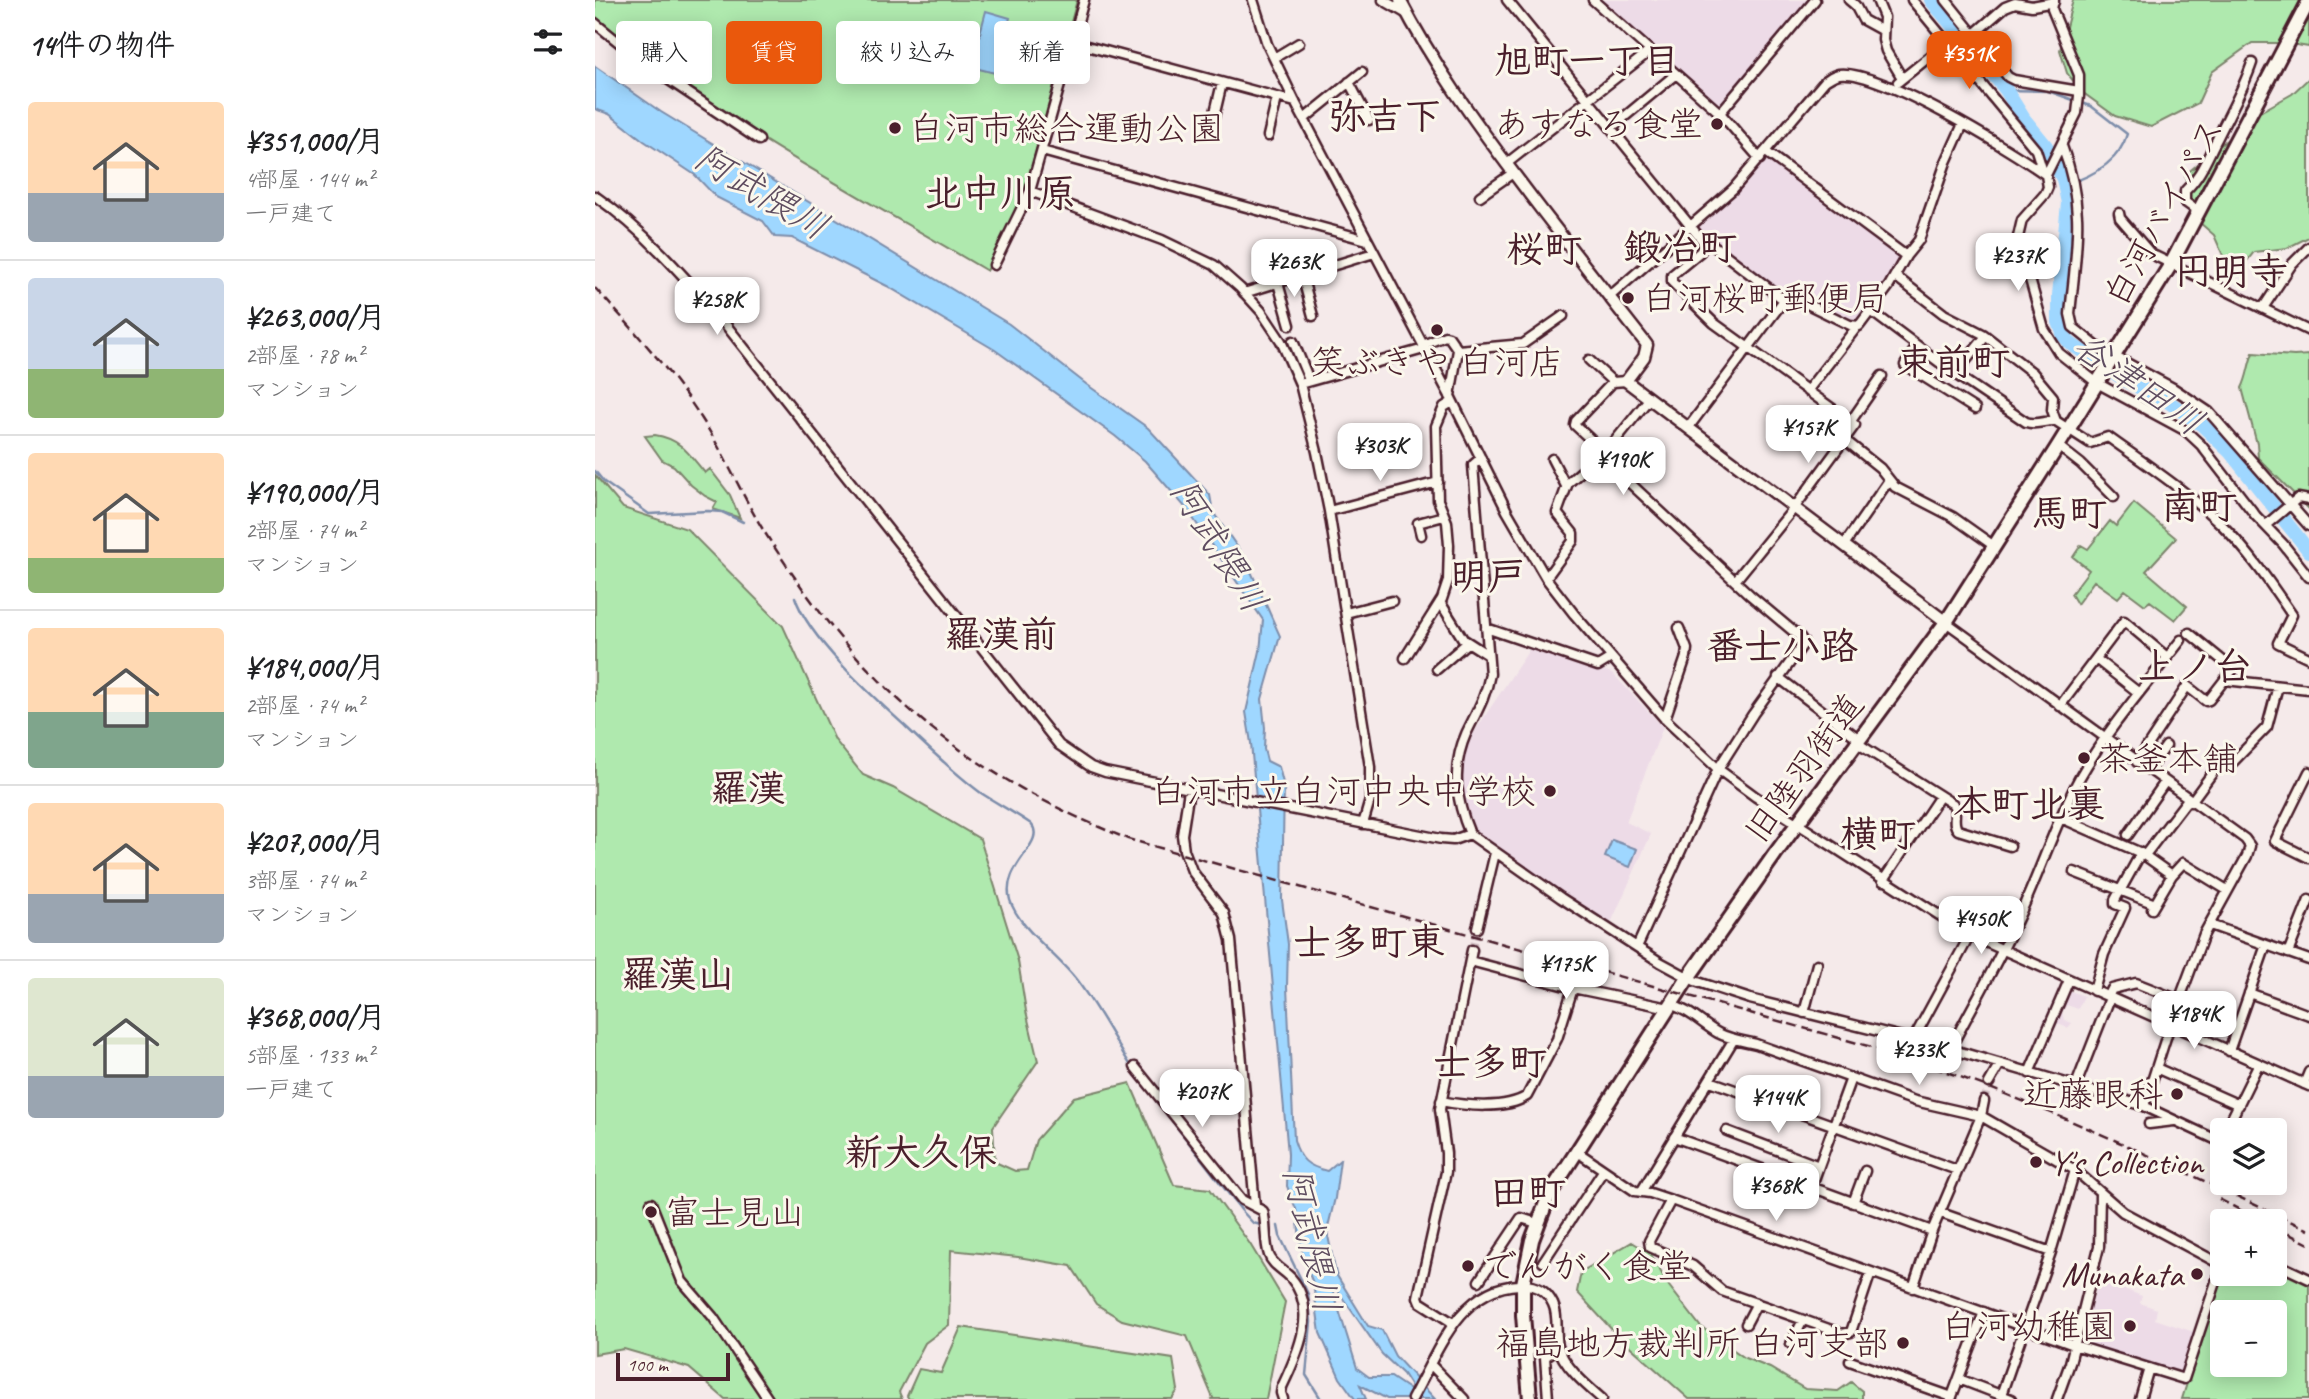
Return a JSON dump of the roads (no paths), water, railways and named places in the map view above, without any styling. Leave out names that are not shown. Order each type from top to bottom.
[{"type":"highway","name":"白河バイパス","points":[[1946,622],[2171,264],[2309,1]]},
{"type":"highway","name":"旧陸羽街道","points":[[1669,1007],[1798,823],[1946,622]]},
{"type":"highway","points":[[1530,1399],[1523,1284],[1537,1223],[1549,1195],[1669,1007]]},
{"type":"main road","points":[[1400,0],[1430,57],[1513,173],[1647,345],[1644,357],[1626,381],[1946,622]]},
{"type":"street","points":[[1078,21],[1084,0]]},
{"type":"street","points":[[1253,0],[1274,58],[1295,102],[1507,511],[1546,578],[1665,719],[1718,769],[1970,936],[2306,1085],[2309,1072]]},
{"type":"street","points":[[1383,0],[1407,14]]},
{"type":"street","points":[[1507,0],[1705,243],[1714,246],[1784,300],[1807,304],[1856,328]]},
{"type":"street","points":[[1593,0],[1720,113],[1760,159]]},
{"type":"street","points":[[1720,113],[1815,0]]},
{"type":"street","points":[[1849,0],[1863,20],[1883,32]]},
{"type":"street","points":[[1877,0],[1884,18],[1886,51],[1902,78]]},
{"type":"street","points":[[1912,0],[2036,150],[2048,187],[2022,220],[2018,237],[2044,330],[2059,353],[2098,381],[2186,431],[2309,577]]},
{"type":"street","points":[[1946,0],[2008,77],[2079,93]]},
{"type":"street","points":[[1974,34],[2005,7],[2015,3],[2032,6],[2054,1],[2052,9],[2079,75],[2079,93],[2077,113],[2045,174]]},
{"type":"street","points":[[595,23],[648,66],[759,140]]},
{"type":"street","points":[[1894,86],[1948,42]]},
{"type":"street","points":[[1274,58],[1299,43]]},
{"type":"street","points":[[1090,48],[1295,102]]},
{"type":"street","points":[[1506,163],[1650,51]]},
{"type":"street","points":[[2199,212],[2185,202],[2185,191],[2202,170],[2252,63]]},
{"type":"street","points":[[1304,119],[1362,72]]},
{"type":"street","points":[[1611,128],[1676,74]]},
{"type":"street","points":[[1609,297],[1733,189],[1831,76],[1846,74],[1894,86],[2045,174]]},
{"type":"street","points":[[1349,82],[1369,120]]},
{"type":"street","points":[[1213,121],[1222,83]]},
{"type":"street","points":[[994,265],[1030,191],[1061,84]]},
{"type":"street","points":[[1268,136],[1277,98]]},
{"type":"street","points":[[1807,391],[1871,311],[1919,240],[1946,162],[1963,124]]},
{"type":"street","points":[[2061,146],[2072,171],[2079,218],[2070,314],[2073,327],[2113,358],[2173,388],[2209,412],[2287,507],[2309,526]]},
{"type":"street","points":[[1042,151],[1367,240]]},
{"type":"street","points":[[1766,152],[1906,256]]},
{"type":"street","points":[[1480,196],[1513,173]]},
{"type":"street","points":[[1030,191],[1162,240],[1214,265],[1261,311],[1280,341],[1300,384],[1309,414],[1329,511],[1370,767],[1370,800],[1363,824]]},
{"type":"street","points":[[595,196],[649,241],[722,320],[1059,745],[1091,767],[1105,772],[1441,839],[1453,840],[1469,834]]},
{"type":"street","points":[[2119,213],[2120,218],[2151,254],[2309,331]]},
{"type":"street","points":[[1705,243],[1700,253],[1672,275],[1672,282],[1714,323],[1855,425],[1795,507],[1735,581]]},
{"type":"street","points":[[2263,308],[2292,264],[2309,247]]},
{"type":"street","points":[[1244,293],[1374,253]]},
{"type":"street","points":[[1303,275],[1313,316]]},
{"type":"street","points":[[1895,276],[1944,314],[1986,336],[2044,383],[2053,397],[2052,410],[2056,421],[2090,443],[2108,437],[2190,496],[2224,527],[2292,615],[2278,643],[2309,658]]},
{"type":"street","points":[[1278,283],[1290,325]]},
{"type":"street","points":[[1688,428],[1784,300]]},
{"type":"street","points":[[1871,311],[2026,422],[2035,425],[2056,421]]},
{"type":"street","points":[[1458,350],[1523,344],[1563,316]]},
{"type":"street","points":[[1300,384],[1423,347],[1445,336],[1449,337],[1458,350],[1451,399],[1444,407],[1436,426],[1438,500],[1450,545],[1448,581],[1440,602],[1405,657]]},
{"type":"street","points":[[1944,390],[1986,336]]},
{"type":"street","points":[[1293,341],[1303,353],[1309,380]]},
{"type":"street","points":[[1917,346],[1905,365],[1975,408]]},
{"type":"street","points":[[1588,360],[1613,382]]},
{"type":"street","points":[[1850,421],[1882,376]]},
{"type":"street","points":[[1626,381],[1613,382],[1575,425],[1735,581],[1803,641],[1718,769],[1637,947]]},
{"type":"street","points":[[1546,578],[1573,541],[1573,533],[1557,513],[1566,486],[1603,455],[1649,399]]},
{"type":"street","points":[[1845,440],[1879,468],[1895,488],[1947,513],[1994,546]]},
{"type":"street","points":[[2058,446],[2081,464],[2114,497]]},
{"type":"street","points":[[1481,458],[1473,465],[1490,674],[1485,699],[1464,740],[1456,765],[1463,818],[1469,834],[1637,947],[1688,978],[1717,990],[1950,1049],[2076,1085],[2144,1106],[2210,1137]]},
{"type":"street","points":[[1552,459],[1566,486]]},
{"type":"street","points":[[1844,545],[1889,480]]},
{"type":"street","points":[[1329,511],[1438,482]]},
{"type":"street","points":[[2266,525],[2298,498],[2309,500]]},
{"type":"street","points":[[1421,536],[1418,523],[1444,516]]},
{"type":"street","points":[[1346,613],[1392,601]]},
{"type":"street","points":[[1440,602],[1467,643],[1488,655]]},
{"type":"street","points":[[2060,706],[2124,621],[2167,657]]},
{"type":"street","points":[[1946,622],[2245,839],[2250,846],[2204,934],[2170,1025],[2144,1106]]},
{"type":"street","points":[[1486,628],[1598,666],[1611,658]]},
{"type":"street","points":[[1665,719],[1686,657],[1687,649],[1679,628]]},
{"type":"street","points":[[2137,762],[2187,686],[2209,701],[2233,669],[2189,633]]},
{"type":"street","points":[[1950,1049],[1993,972],[2025,905],[2059,817],[2082,774],[2105,738],[2181,640]]},
{"type":"street","points":[[1437,668],[1467,643]]},
{"type":"street","points":[[2095,659],[2139,694]]},
{"type":"street","points":[[1778,677],[1858,741],[1955,808],[1954,825],[1958,830],[2010,846]]},
{"type":"street","points":[[2225,680],[2309,689]]},
{"type":"street","points":[[2094,991],[2104,954],[2125,908],[2115,904],[2120,891],[2143,854],[2218,764],[2233,762],[2267,727],[2278,686]]},
{"type":"street","points":[[2149,770],[2166,746]]},
{"type":"street","points":[[2309,772],[2306,786],[2274,841],[2309,858]]},
{"type":"street","points":[[2128,835],[2165,782]]},
{"type":"street","points":[[1189,790],[1182,835],[1184,850],[1192,871],[1224,913],[1231,940],[1255,1206]]},
{"type":"street","points":[[1883,880],[1940,796]]},
{"type":"street","points":[[2059,817],[2143,854],[2172,875]]},
{"type":"street","points":[[1477,928],[1495,853]]},
{"type":"street","points":[[2074,873],[2153,907],[2172,875],[2183,863],[2227,890]]},
{"type":"street","points":[[2288,953],[2309,900]]},
{"type":"street","points":[[2210,925],[2309,960]]},
{"type":"street","points":[[1913,1040],[1970,936]]},
{"type":"street","points":[[2229,1051],[2266,945]]},
{"type":"street","points":[[1453,1323],[1420,1302],[1418,1297],[1446,1172],[1440,1109],[1472,950]]},
{"type":"street","points":[[1470,961],[1573,988],[1669,1007],[1698,1017],[1718,1033],[1734,1039],[1756,1044],[1915,1101],[1981,1116],[2075,1170],[2123,1212],[2210,1256]]},
{"type":"street","points":[[1804,1013],[1817,964]]},
{"type":"street","points":[[2029,1073],[2069,980]]},
{"type":"street","points":[[2076,1085],[2112,989],[2136,983],[2179,1000]]},
{"type":"street","points":[[1441,1101],[1464,1106],[1497,1104],[1521,1100],[1527,1096],[1557,1039],[1573,988]]},
{"type":"street","points":[[2249,993],[2309,1015]]},
{"type":"street","points":[[1641,1192],[1734,1039]]},
{"type":"street","points":[[1989,1083],[2000,1064]]},
{"type":"street","points":[[2233,1118],[2258,1065]]},
{"type":"street","points":[[1135,1067],[1231,1188],[1243,1200],[1263,1211],[1271,1260],[1291,1278],[1303,1303],[1304,1328],[1282,1387],[1283,1399]]},
{"type":"street","points":[[2156,1068],[2239,1105]]},
{"type":"street","points":[[1811,1188],[1851,1078]]},
{"type":"street","points":[[1710,1081],[1957,1170]]},
{"type":"street","points":[[1913,1288],[1957,1170],[1981,1116],[1984,1101]]},
{"type":"street","points":[[2149,1125],[2174,1121]]},
{"type":"street","points":[[1727,1131],[1819,1166]]},
{"type":"street","points":[[1674,1137],[1933,1231]]},
{"type":"street","points":[[1576,1151],[1630,1189],[1671,1200],[2074,1345],[2184,1379],[2213,1286]]},
{"type":"street","points":[[2000,1395],[2051,1252],[2075,1170]]},
{"type":"street","points":[[1543,1262],[1603,1171]]},
{"type":"street","points":[[1853,1203],[1865,1171]]},
{"type":"street","points":[[2057,1399],[2099,1247],[2100,1194]]},
{"type":"street","points":[[1671,1200],[1649,1241],[1650,1247],[1693,1266],[1722,1291],[1843,1334],[1851,1332],[1871,1272]]},
{"type":"street","points":[[652,1203],[682,1281],[713,1317],[768,1399]]},
{"type":"street","points":[[1941,1213],[2051,1252]]},
{"type":"street","points":[[1479,1281],[1521,1218],[1537,1223]]},
{"type":"street","points":[[2287,1269],[2309,1279]]},
{"type":"street","points":[[1412,1399],[1453,1323],[1475,1300],[1498,1287],[1523,1284],[1543,1289],[1554,1306],[1558,1348],[1575,1372],[1602,1399]]},
{"type":"street","points":[[1746,1324],[1757,1303]]},
{"type":"street","points":[[1850,1361],[1951,1398],[1983,1312]]},
{"type":"street","points":[[1791,1344],[1803,1320]]},
{"type":"street","points":[[1548,1399],[1545,1357],[1558,1348]]},
{"type":"street","points":[[1430,1367],[1464,1399]]},
{"type":"street","points":[[2140,1399],[2149,1368]]},
{"type":"street","points":[[1959,1379],[2011,1399]]},
{"type":"water","points":[[986,11],[1010,18],[1009,21],[994,21],[994,73],[980,69],[980,33]]},
{"type":"water","name":"阿武隈川","points":[[595,66],[616,81],[616,84],[621,84],[661,112],[1009,324],[1148,428],[1210,495],[1213,512],[1245,558],[1280,636],[1262,699],[1267,761],[1279,767],[1284,787],[1282,900],[1288,944],[1287,987],[1294,1140],[1299,1153],[1314,1167],[1327,1171],[1340,1160],[1327,1231],[1336,1274],[1368,1326],[1382,1330],[1395,1356],[1435,1399],[1387,1399],[1360,1385],[1366,1399],[1355,1399],[1340,1378],[1320,1333],[1313,1283],[1303,1259],[1296,1209],[1287,1186],[1288,1154],[1246,712],[1260,651],[1263,620],[1186,508],[1145,461],[1115,436],[995,350],[887,286],[792,238],[775,237],[763,221],[716,197],[695,175],[609,114],[595,109]],"holes":[[[1337,1290],[1382,1354],[1403,1374],[1415,1393],[1391,1377],[1369,1377],[1357,1368],[1333,1291]]]},
{"type":"water","points":[[1612,840],[1637,849],[1630,867],[1605,857]]},
{"type":"waterway","name":"谷津田川","points":[[1931,0],[2006,90],[2024,119],[2046,146],[2063,179],[2068,203],[2059,322],[2064,336],[2071,344],[2128,382],[2167,401],[2202,425],[2230,452],[2309,551]]},
{"type":"waterway","name":"谷津田川","points":[[2006,90],[2048,91],[2076,101]]},
{"type":"waterway","name":"谷津田川","points":[[2064,185],[2094,173],[2111,161],[2127,134],[2091,106],[2082,103]]},
{"type":"waterway","points":[[595,471],[604,482],[649,514],[722,512],[743,522]]},
{"type":"waterway","points":[[795,597],[802,613],[827,648],[876,699],[971,785],[1031,824],[1035,831],[1033,839],[1011,876],[1010,900],[1014,910],[1083,989],[1133,1069]]},
{"type":"waterway","points":[[1147,1089],[1242,1211],[1253,1223],[1261,1225]]},
{"type":"waterway","name":"阿武隈川","points":[[1278,1226],[1280,1236],[1308,1294],[1311,1322],[1306,1375],[1321,1399]]},
{"type":"tunnel","points":[[1472,950],[1477,928]]},
{"type":"tunnel","points":[[1984,1101],[1989,1083]]},
{"type":"railway","points":[[595,288],[678,384],[711,434],[769,539],[846,645],[931,728],[993,772],[1026,791],[1128,839],[1925,1064],[2092,1130],[2309,1230]]},
{"type":"railway","points":[[2219,1199],[2238,1209]]},
{"type":"railway","points":[[2287,1233],[2309,1244]]},
{"type":"place","name":"あすなろ食堂","points":[[1717,124]]},
{"type":"place","name":"白河市総合運動公園","points":[[895,128]]},
{"type":"place","name":"白河桜町郵便局","points":[[1628,298]]},
{"type":"place","name":"笑ぶきや 白河店","points":[[1437,330]]},
{"type":"place","name":"茶釜本舗","points":[[2084,758]]},
{"type":"place","name":"白河市立白河中央中学校","points":[[1550,791]]},
{"type":"place","name":"近藤眼科","points":[[2177,1094]]},
{"type":"place","name":"Y's Collection","points":[[2036,1162]]},
{"type":"place","name":"富士見山","points":[[651,1212]]},
{"type":"place","name":"でんがく食堂","points":[[1468,1266]]},
{"type":"place","name":"Munakata","points":[[2197,1274]]},
{"type":"place","name":"白河幼稚園","points":[[2130,1326]]},
{"type":"place","name":"福島地方裁判所 白河支部","points":[[1903,1343]]},
{"type":"district","name":"旭町一丁目","points":[[1587,60]]},
{"type":"district","name":"弥吉下","points":[[1385,116]]},
{"type":"district","name":"北中川原","points":[[1000,193]]},
{"type":"district","name":"鍛冶町","points":[[1680,247]]},
{"type":"district","name":"桜町","points":[[1544,249]]},
{"type":"district","name":"円明寺","points":[[2231,271]]},
{"type":"district","name":"束前町","points":[[1953,362]]},
{"type":"district","name":"南町","points":[[2199,506]]},
{"type":"district","name":"馬町","points":[[2069,513]]},
{"type":"district","name":"明戸","points":[[1488,576]]},
{"type":"district","name":"羅漢前","points":[[1001,634]]},
{"type":"district","name":"番士小路","points":[[1782,646]]},
{"type":"district","name":"上ノ台","points":[[2195,666]]},
{"type":"district","name":"羅漢","points":[[748,788]]},
{"type":"district","name":"本町北裏","points":[[2029,804]]},
{"type":"district","name":"横町","points":[[1878,834]]},
{"type":"district","name":"士多町東","points":[[1369,942]]},
{"type":"district","name":"羅漢山","points":[[678,974]]},
{"type":"district","name":"士多町","points":[[1490,1062]]},
{"type":"district","name":"新大久保","points":[[921,1152]]},
{"type":"district","name":"田町","points":[[1528,1192]]}]
